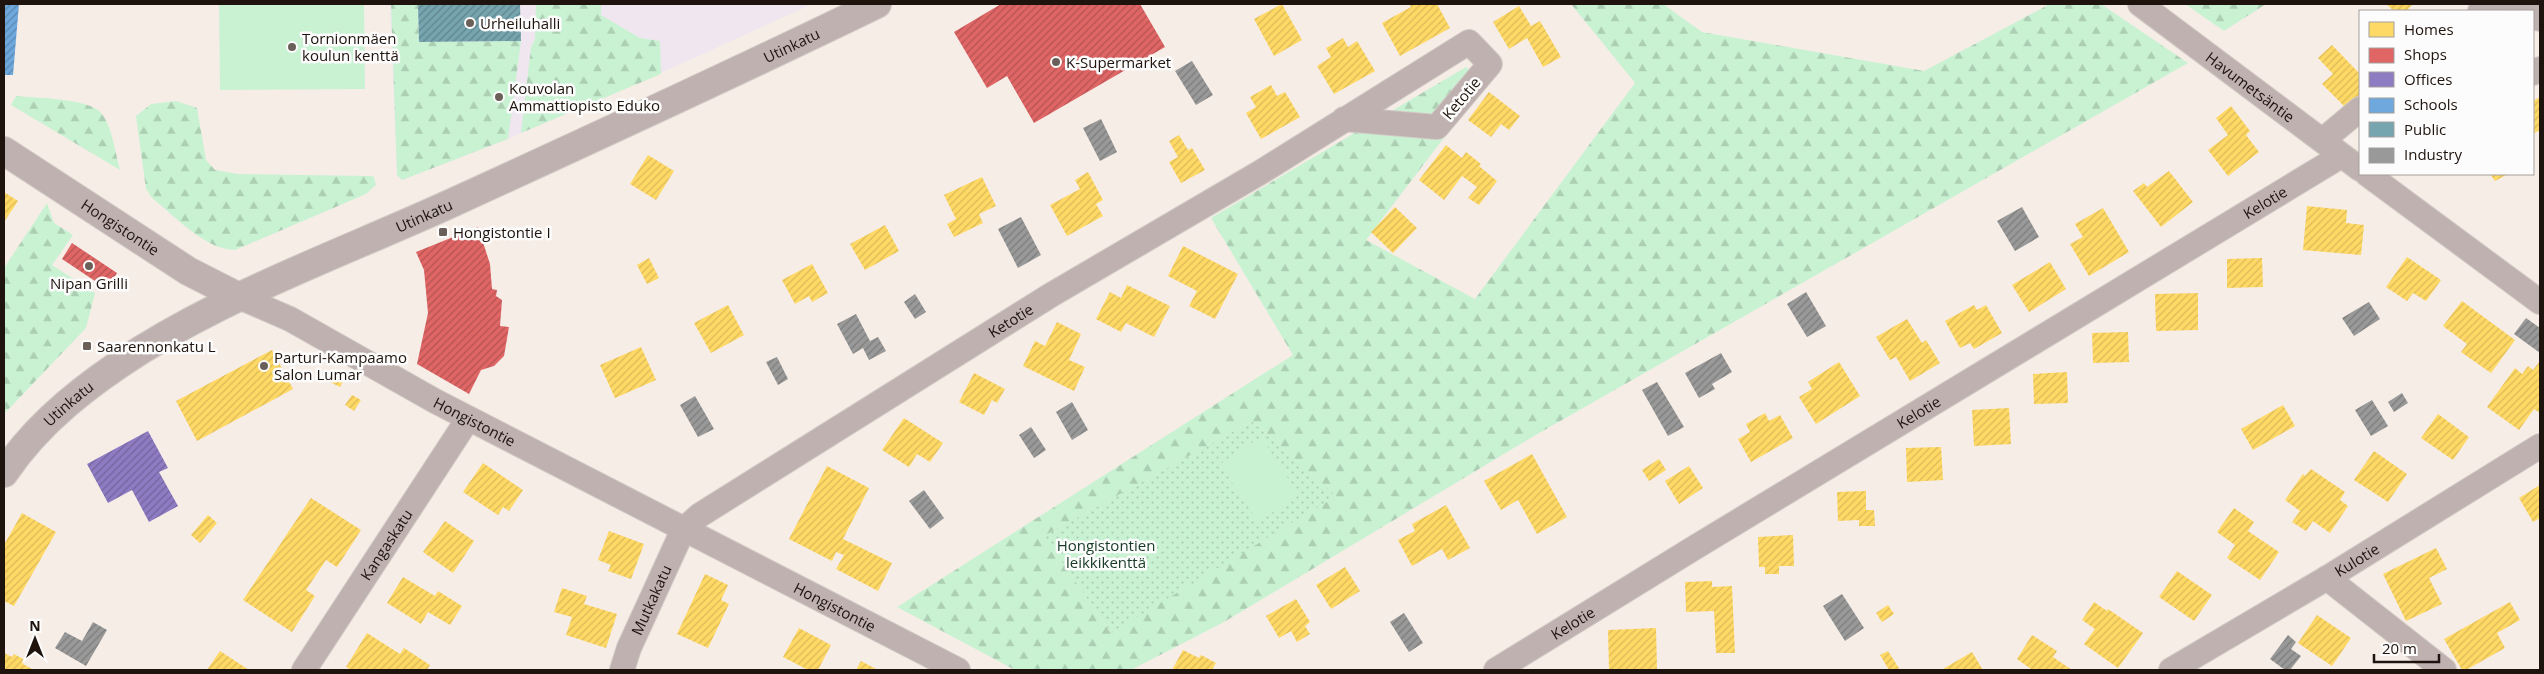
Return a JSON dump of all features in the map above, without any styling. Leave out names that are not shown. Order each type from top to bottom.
[{"type":"street","name":"Utinkatu","points":[[4,473],[38,430],[106,372],[182,325],[237,296],[394,229],[713,84],[877,4]]},
{"type":"street","name":"Havumetsäntie","points":[[2140,4],[2351,162]]},
{"type":"street","points":[[2483,10],[2501,4]]},
{"type":"street","name":"Ketotie","points":[[683,530],[700,515],[1034,306],[1261,172],[1344,119],[1469,42],[1490,64],[1437,127],[1344,119]]},
{"type":"street","points":[[2323,140],[2359,110]]},
{"type":"street","name":"Hongistontie","points":[[4,151],[188,271],[237,296],[290,319],[468,419],[958,670]]},
{"type":"street","name":"Kelotie","points":[[1496,670],[2351,162]]},
{"type":"street","points":[[2369,175],[2540,302]]},
{"type":"street","name":"Kangaskatu","points":[[304,670],[468,419]]},
{"type":"street","name":"Kulotie","points":[[2172,670],[2327,578],[2540,446]]},
{"type":"street","name":"Mutkakatu","points":[[622,670],[629,648],[683,530]]},
{"type":"street","points":[[2327,578],[2444,670]]},
{"type":"shaded area","name":"Kouvolan Ammattiopisto Eduko","points":[[390,4],[812,4],[690,60],[508,139],[402,180],[397,175]]},
{"type":"green space","name":"Tornionmäen koulun kenttä","points":[[219,4],[364,4],[365,89],[220,90]]},
{"type":"green space","points":[[391,4],[418,4],[419,42],[521,41],[508,139],[402,180],[397,175]]},
{"type":"green space","points":[[536,4],[601,4],[601,15],[640,38],[660,41],[661,74],[521,133],[531,47],[535,39]]},
{"type":"green space","points":[[1571,4],[1663,4],[1702,32],[1924,71],[2050,4],[2101,4],[2188,63],[1534,436],[1224,622],[1131,670],[1015,670],[897,607],[1293,355],[1211,218],[1466,67],[1485,84],[1366,240],[1475,299],[1635,83]],"holes":[[[1252,421],[1336,496],[1111,633],[1044,536]]]},
{"type":"green space","points":[[2185,4],[2266,4],[2224,31]]},
{"type":"green space","points":[[16,96],[75,102],[96,109],[102,114],[109,127],[120,170],[11,105]]},
{"type":"green space","points":[[176,101],[197,108],[206,160],[215,170],[238,174],[371,176],[374,177],[376,185],[366,194],[235,250],[212,244],[181,223],[152,198],[146,189],[136,116],[151,104]]},
{"type":"green space","points":[[47,203],[54,223],[73,235],[52,265],[95,293],[86,328],[4,414],[4,268]]},
{"type":"green space","name":"Hongistontien leikkikenttä","points":[[1252,421],[1337,496],[1112,634],[1043,536]]},
{"type":"green space","points":[[1261,437],[1299,495],[1258,522],[1220,464]]},
{"type":"building: Homes","points":[[1282,4],[1302,40],[1274,56],[1254,19]]},
{"type":"building: Homes","points":[[1409,4],[1437,4],[1450,28],[1400,56],[1382,23],[1411,7]]},
{"type":"building: Homes","points":[[2386,4],[2413,4],[2408,9],[2410,10],[2393,10]]},
{"type":"building: Homes","points":[[1519,6],[1531,26],[1540,21],[1561,57],[1543,67],[1527,38],[1509,49],[1493,22]]},
{"type":"building: Homes","points":[[1343,38],[1348,47],[1357,41],[1375,71],[1334,94],[1317,66],[1331,57],[1326,48]]},
{"type":"building: Homes","points":[[2332,45],[2359,73],[2359,95],[2346,108],[2322,84],[2333,74],[2318,58]]},
{"type":"building: Homes","points":[[1271,85],[1277,96],[1285,92],[1300,117],[1261,139],[1246,113],[1256,107],[1250,97]]},
{"type":"building: Homes","points":[[1489,92],[1520,116],[1509,130],[1501,124],[1491,137],[1468,120]]},
{"type":"building: Homes","points":[[2540,97],[2540,130],[2534,133],[2534,100]]},
{"type":"building: Homes","points":[[2231,106],[2250,131],[2246,135],[2259,152],[2228,176],[2208,150],[2228,135],[2216,118]]},
{"type":"building: Homes","points":[[1179,135],[1188,150],[1192,148],[1205,170],[1181,183],[1169,162],[1178,157],[1169,141]]},
{"type":"building: Homes","points":[[1446,145],[1462,158],[1466,152],[1497,181],[1479,205],[1468,198],[1477,187],[1462,176],[1444,200],[1419,180]]},
{"type":"building: Homes","points":[[648,155],[674,171],[656,200],[630,184]]},
{"type":"building: Homes","points":[[2169,171],[2193,202],[2161,227],[2133,191],[2144,183],[2147,187]]},
{"type":"building: Homes","points":[[1088,172],[1103,200],[1096,204],[1103,216],[1067,236],[1050,205],[1080,189],[1075,180]]},
{"type":"building: Homes","points":[[2491,175],[2506,175],[2495,181]]},
{"type":"building: Homes","points":[[982,177],[996,206],[979,214],[983,223],[954,237],[947,224],[956,219],[944,195]]},
{"type":"building: Homes","points":[[4,192],[18,201],[4,222]]},
{"type":"building: Homes","points":[[2307,206],[2347,210],[2346,223],[2364,225],[2361,255],[2303,250]]},
{"type":"building: Homes","points":[[1395,207],[1417,228],[1393,253],[1371,232]]},
{"type":"building: Homes","points":[[2103,208],[2129,252],[2089,276],[2070,244],[2083,237],[2075,224]]},
{"type":"building: Homes","points":[[885,225],[899,251],[865,270],[850,244]]},
{"type":"building: Homes","points":[[1183,246],[1238,274],[1215,319],[1189,306],[1197,291],[1168,276]]},
{"type":"building: Homes","points":[[2407,257],[2441,280],[2426,301],[2413,293],[2407,301],[2386,287]]},
{"type":"building: Homes","points":[[649,258],[659,278],[647,284],[637,265]]},
{"type":"building: Homes","points":[[2262,258],[2263,287],[2227,288],[2227,259]]},
{"type":"building: Homes","points":[[2050,262],[2066,289],[2029,312],[2012,285]]},
{"type":"building: Homes","points":[[812,264],[828,293],[812,302],[809,296],[795,304],[782,280]]},
{"type":"building: Homes","points":[[1127,285],[1170,306],[1154,337],[1126,323],[1121,332],[1096,319],[1110,292],[1121,298]]},
{"type":"building: Homes","points":[[2198,293],[2198,330],[2156,331],[2155,294]]},
{"type":"building: Homes","points":[[2462,301],[2515,340],[2491,373],[2461,352],[2467,344],[2443,326]]},
{"type":"building: Homes","points":[[728,305],[744,335],[711,353],[694,323]]},
{"type":"building: Homes","points":[[1974,305],[1977,310],[1986,305],[2002,333],[1974,349],[1970,343],[1960,348],[1945,321]]},
{"type":"building: Homes","points":[[1907,319],[1922,343],[1926,340],[1940,363],[1910,381],[1896,357],[1890,360],[1876,337]]},
{"type":"building: Homes","points":[[1057,322],[1081,334],[1069,360],[1085,367],[1074,391],[1023,366],[1035,341],[1045,346]]},
{"type":"building: Homes","points":[[2128,332],[2129,362],[2093,363],[2092,333]]},
{"type":"building: Homes","points":[[641,347],[656,380],[615,398],[600,365]]},
{"type":"building: Homes","points":[[272,350],[293,389],[197,441],[176,401]]},
{"type":"building: Homes","points":[[2540,361],[2540,413],[2534,409],[2519,430],[2487,407],[2515,368],[2522,374],[2528,366],[2533,370]]},
{"type":"building: Homes","points":[[1839,362],[1860,396],[1816,424],[1799,397],[1812,389],[1808,382]]},
{"type":"building: Homes","points":[[2067,372],[2068,403],[2034,404],[2033,374]]},
{"type":"building: Homes","points":[[974,373],[1005,389],[997,403],[992,400],[984,415],[959,402]]},
{"type":"building: Homes","points":[[334,375],[344,380],[340,387],[330,382]]},
{"type":"building: Homes","points":[[352,395],[361,400],[354,411],[345,405]]},
{"type":"building: Homes","points":[[2283,405],[2295,426],[2253,450],[2241,429]]},
{"type":"building: Homes","points":[[2009,408],[2011,444],[1974,446],[1972,410]]},
{"type":"building: Homes","points":[[1765,413],[1769,421],[1780,415],[1793,438],[1751,462],[1738,439],[1750,432],[1746,424]]},
{"type":"building: Homes","points":[[2438,414],[2469,437],[2453,460],[2421,438]]},
{"type":"building: Homes","points":[[904,418],[943,443],[930,462],[917,454],[909,467],[882,450]]},
{"type":"building: Homes","points":[[1941,447],[1943,480],[1907,482],[1906,448]]},
{"type":"building: Homes","points":[[2374,451],[2407,474],[2388,502],[2354,480]]},
{"type":"building: Homes","points":[[1532,454],[1567,517],[1537,534],[1518,500],[1501,510],[1484,481]]},
{"type":"building: Homes","points":[[1659,459],[1666,470],[1649,481],[1642,470]]},
{"type":"building: Homes","points":[[483,463],[523,490],[509,511],[503,507],[498,515],[463,492]]},
{"type":"building: Homes","points":[[827,466],[869,488],[843,539],[892,563],[878,591],[836,569],[844,555],[836,552],[832,561],[789,539]]},
{"type":"building: Homes","points":[[1689,466],[1703,488],[1679,504],[1665,481]]},
{"type":"building: Homes","points":[[2311,469],[2345,492],[2340,500],[2348,506],[2330,533],[2313,521],[2306,531],[2292,522],[2300,511],[2285,500],[2303,474],[2305,476]]},
{"type":"building: Homes","points":[[2540,485],[2540,518],[2533,522],[2519,498]]},
{"type":"building: Homes","points":[[1866,491],[1866,510],[1874,510],[1875,526],[1859,526],[1859,520],[1838,521],[1837,492]]},
{"type":"building: Homes","points":[[311,498],[361,530],[337,567],[326,560],[306,590],[315,596],[292,632],[243,600]]},
{"type":"building: Homes","points":[[1446,505],[1470,548],[1448,560],[1442,549],[1412,566],[1398,540],[1415,531],[1412,524]]},
{"type":"building: Homes","points":[[2234,508],[2254,522],[2248,531],[2279,552],[2260,580],[2227,558],[2235,545],[2217,532]]},
{"type":"building: Homes","points":[[22,513],[56,532],[14,606],[4,601],[4,545]]},
{"type":"building: Homes","points":[[208,515],[217,523],[200,543],[191,535]]},
{"type":"building: Homes","points":[[445,521],[474,541],[453,573],[423,552]]},
{"type":"building: Homes","points":[[609,531],[644,544],[631,579],[608,571],[611,565],[598,560]]},
{"type":"building: Homes","points":[[1793,535],[1794,566],[1779,566],[1779,574],[1765,574],[1765,567],[1759,567],[1758,537]]},
{"type":"building: Homes","points":[[2436,548],[2447,569],[2429,578],[2442,604],[2406,621],[2383,574]]},
{"type":"building: Homes","points":[[1345,567],[1360,591],[1331,609],[1316,585]]},
{"type":"building: Homes","points":[[2177,571],[2212,595],[2194,621],[2159,597]]},
{"type":"building: Homes","points":[[705,574],[728,585],[721,600],[729,604],[708,648],[677,634]]},
{"type":"building: Homes","points":[[403,577],[435,596],[438,591],[462,606],[450,625],[428,612],[421,624],[387,603]]},
{"type":"building: Homes","points":[[1712,581],[1712,587],[1732,586],[1735,653],[1716,653],[1714,611],[1686,612],[1685,582]]},
{"type":"building: Homes","points":[[562,588],[587,596],[584,604],[617,614],[606,648],[566,635],[572,617],[554,612]]},
{"type":"building: Homes","points":[[1296,599],[1310,622],[1305,626],[1310,634],[1297,642],[1291,631],[1279,638],[1266,616]]},
{"type":"building: Homes","points":[[2094,602],[2107,611],[2108,609],[2143,633],[2118,668],[2084,644],[2095,629],[2082,620]]},
{"type":"building: Homes","points":[[2510,602],[2520,620],[2497,633],[2505,648],[2466,670],[2462,670],[2444,639]]},
{"type":"building: Homes","points":[[1888,605],[1894,614],[1882,622],[1876,613]]},
{"type":"building: Homes","points":[[2317,615],[2351,638],[2332,666],[2298,643]]},
{"type":"building: Homes","points":[[799,628],[831,645],[818,670],[808,670],[783,657]]},
{"type":"building: Homes","points":[[1656,628],[1657,670],[1609,670],[1608,630]]},
{"type":"building: Homes","points":[[367,633],[400,654],[404,648],[430,665],[427,670],[351,670],[346,667]]},
{"type":"building: Homes","points":[[2032,635],[2057,651],[2053,657],[2072,670],[2030,670],[2017,659]]},
{"type":"building: Homes","points":[[1183,650],[1199,658],[1201,655],[1216,663],[1212,670],[1172,670]]},
{"type":"building: Homes","points":[[220,651],[249,670],[207,670]]},
{"type":"building: Homes","points":[[1888,651],[1900,670],[1889,670],[1880,655]]},
{"type":"building: Homes","points":[[1972,652],[1983,670],[1943,669]]},
{"type":"building: Homes","points":[[4,653],[12,657],[14,654],[25,660],[23,664],[34,670],[4,670]]},
{"type":"building: Homes","points":[[861,661],[878,670],[856,670]]},
{"type":"building: Shops","name":"K-Supermarket","points":[[1001,4],[1140,4],[1165,47],[1034,123],[1007,76],[987,88],[954,32]]},
{"type":"building: Shops","points":[[478,227],[490,264],[492,289],[497,290],[496,296],[502,300],[500,326],[509,327],[504,356],[494,366],[481,370],[469,394],[417,364],[428,313],[424,270],[416,252]]},
{"type":"building: Shops","name":"Nipan Grilli","points":[[72,243],[117,273],[107,289],[62,259]]},
{"type":"building: Offices","points":[[148,431],[168,468],[159,472],[178,506],[149,522],[132,490],[108,503],[87,464]]},
{"type":"building: Schools","points":[[4,4],[19,4],[13,75],[4,75]]},
{"type":"building: Public","name":"Urheiluhalli","points":[[418,4],[520,4],[521,41],[419,42]]},
{"type":"building: Industry","points":[[1192,61],[1213,95],[1196,105],[1175,71]]},
{"type":"building: Industry","points":[[1101,119],[1117,152],[1100,161],[1083,128]]},
{"type":"building: Industry","points":[[2022,207],[2039,237],[2015,251],[1997,221]]},
{"type":"building: Industry","points":[[1021,217],[1041,255],[1018,268],[998,229]]},
{"type":"building: Industry","points":[[1806,292],[1826,326],[1807,337],[1787,304]]},
{"type":"building: Industry","points":[[915,294],[926,312],[915,319],[904,302]]},
{"type":"building: Industry","points":[[2369,302],[2380,319],[2354,336],[2342,318]]},
{"type":"building: Industry","points":[[856,314],[870,341],[878,337],[886,351],[869,360],[863,348],[853,354],[837,324]]},
{"type":"building: Industry","points":[[2526,318],[2540,328],[2540,353],[2514,334]]},
{"type":"building: Industry","points":[[1721,353],[1732,372],[1712,384],[1715,389],[1699,398],[1685,373]]},
{"type":"building: Industry","points":[[777,357],[788,379],[778,385],[766,362]]},
{"type":"building: Industry","points":[[1657,382],[1684,427],[1668,436],[1642,390]]},
{"type":"building: Industry","points":[[2402,393],[2408,403],[2394,412],[2388,402]]},
{"type":"building: Industry","points":[[695,396],[714,429],[698,437],[680,405]]},
{"type":"building: Industry","points":[[2372,400],[2388,426],[2371,436],[2355,410]]},
{"type":"building: Industry","points":[[1072,402],[1088,430],[1072,440],[1056,412]]},
{"type":"building: Industry","points":[[1031,427],[1046,450],[1034,458],[1019,435]]},
{"type":"building: Industry","points":[[924,490],[944,518],[930,529],[909,501]]},
{"type":"building: Industry","points":[[1842,594],[1864,628],[1845,641],[1823,606]]},
{"type":"building: Industry","points":[[1404,613],[1423,643],[1409,652],[1390,622]]},
{"type":"building: Industry","points":[[93,622],[107,630],[86,666],[55,648],[65,632],[82,641]]},
{"type":"building: Industry","points":[[2288,635],[2296,642],[2291,649],[2301,656],[2290,670],[2285,670],[2270,659]]},
{"type":"place","name":"Urheiluhalli","points":[[470,23]]},
{"type":"place","name":"Tornionmäen koulun kenttä","points":[[292,47]]},
{"type":"place","name":"K-Supermarket","points":[[1056,62]]},
{"type":"place","name":"Kouvolan Ammattiopisto Eduko","points":[[499,97]]},
{"type":"place","name":"Hongistontie I","points":[[443,232]]},
{"type":"place","name":"Nipan Grilli","points":[[89,266]]},
{"type":"place","name":"Saarennonkatu L","points":[[87,346]]},
{"type":"place","name":"Parturi-Kampaamo Salon Lumar","points":[[264,366]]}]
